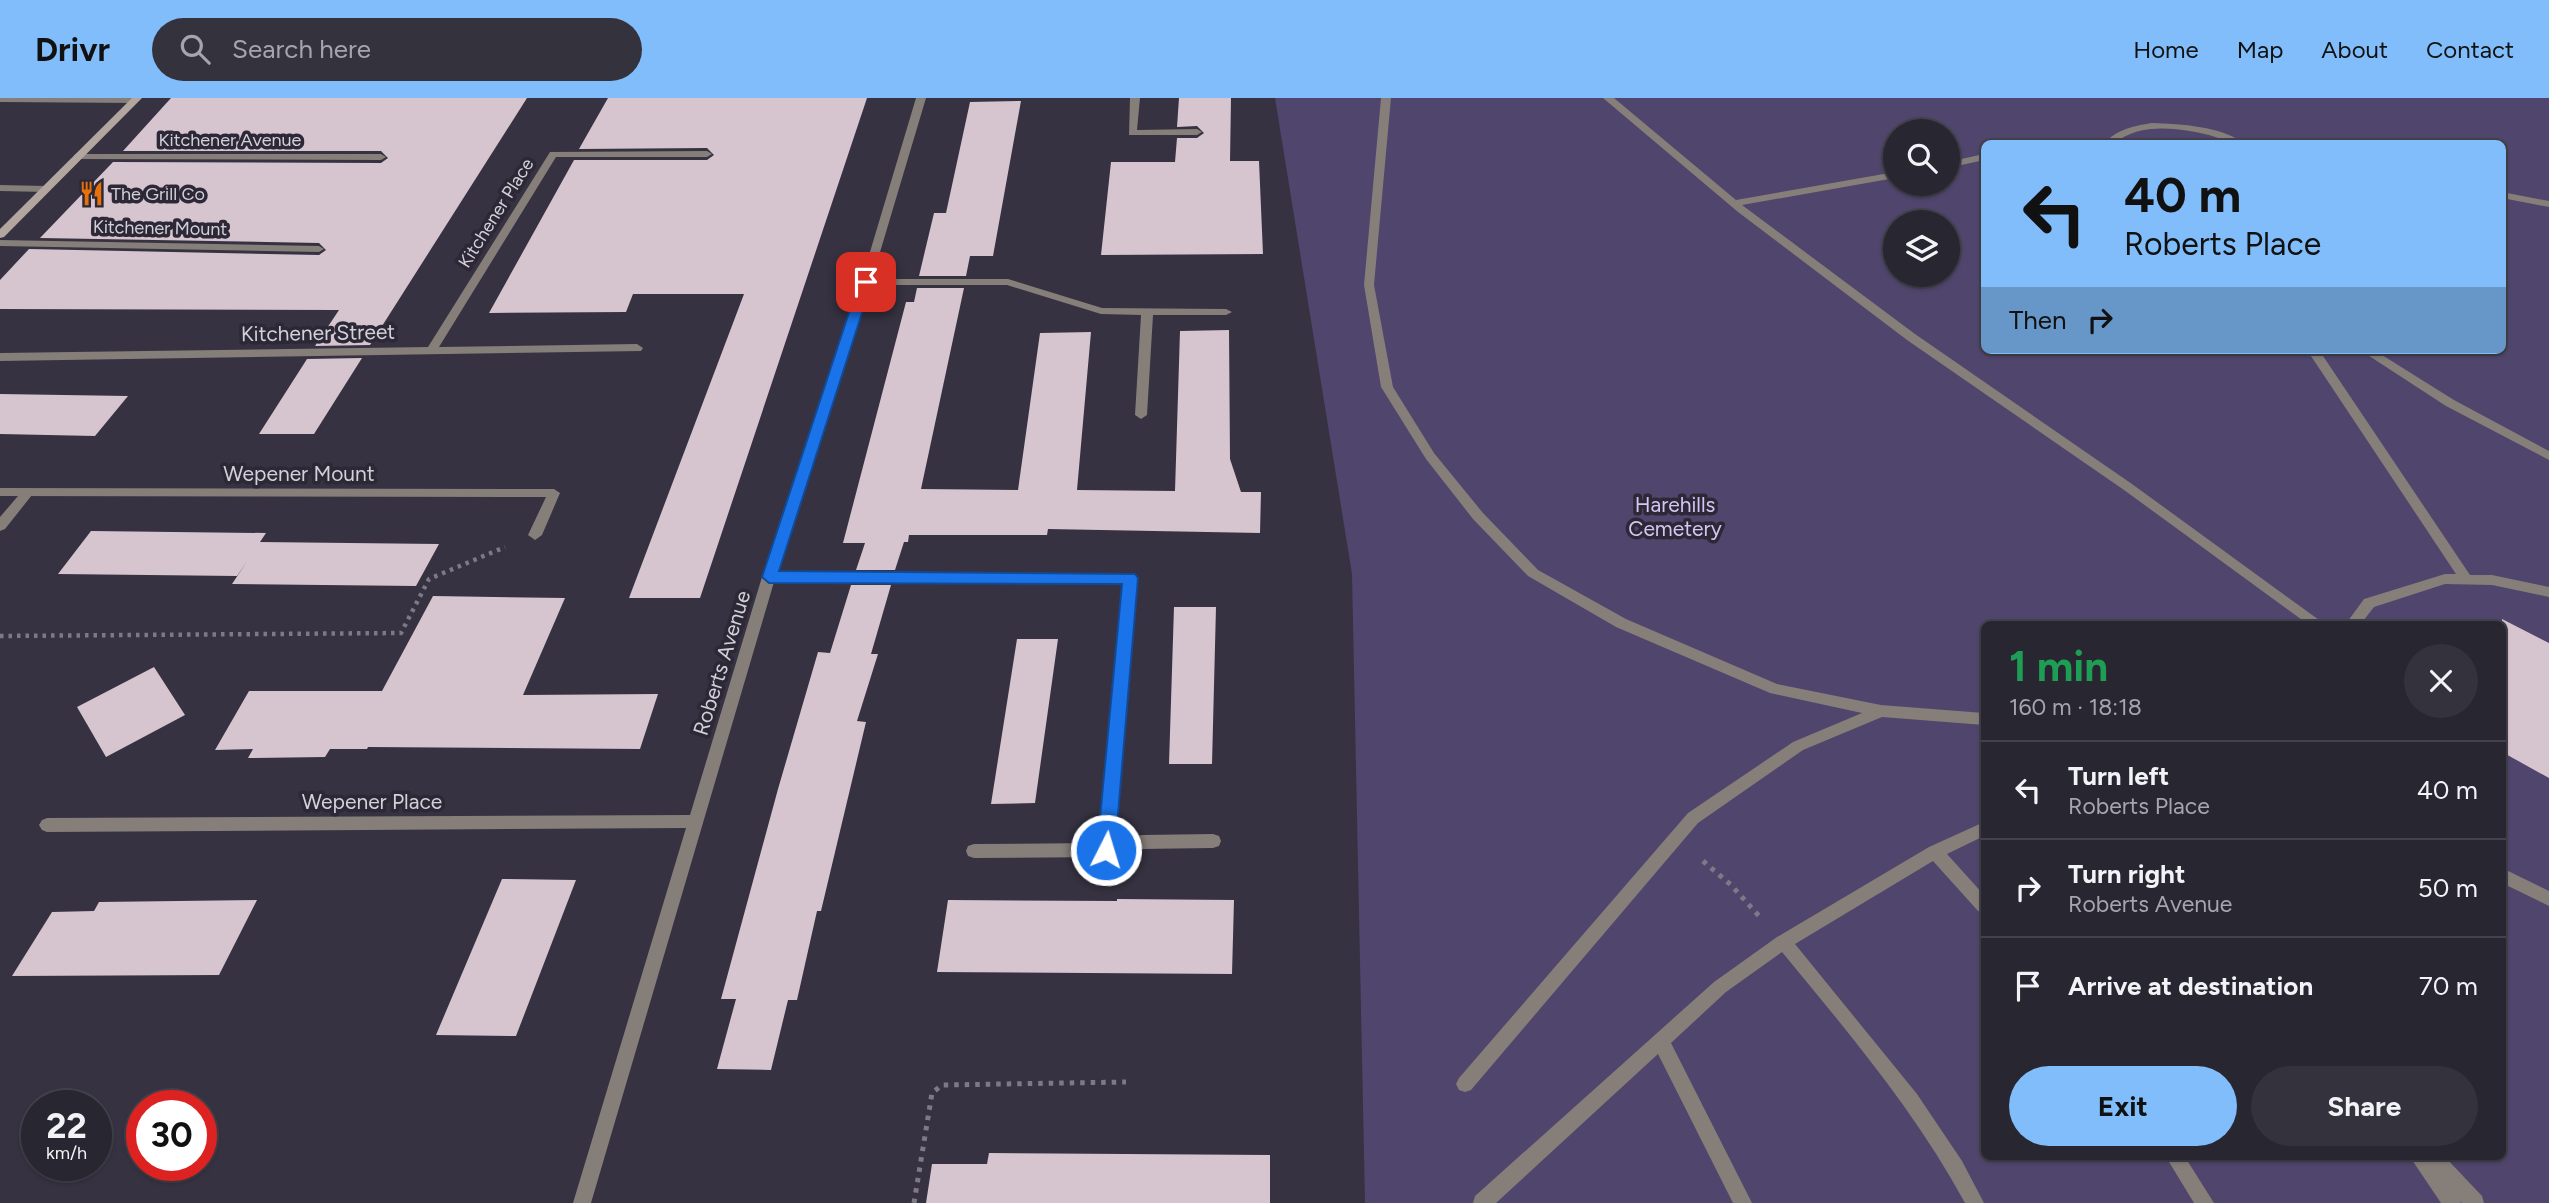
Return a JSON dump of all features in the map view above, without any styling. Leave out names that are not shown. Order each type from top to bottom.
[{"type":"main road","points":[[0,235],[136,99]]},
{"type":"street","name":"Roberts Avenue","points":[[582,1203],[769,577],[866,282],[921,98]]},
{"type":"street","points":[[1135,98],[1132,133],[1197,132]]},
{"type":"street","points":[[1386,98],[1369,285],[1387,387],[1430,456],[1478,516],[1533,573],[1621,623],[1776,689],[1881,711],[1981,719]]},
{"type":"street","points":[[1608,98],[1734,203],[1911,337],[2128,487],[2313,621]]},
{"type":"street","points":[[0,99],[136,99]]},
{"type":"street","points":[[2113,140],[2127,130],[2150,126],[2208,132],[2230,140]]},
{"type":"street","name":"Kitchener Place","points":[[431,351],[553,154],[707,154]]},
{"type":"street","name":"Kitchener Avenue","points":[[78,157],[381,157]]},
{"type":"street","points":[[1960,162],[1981,158]]},
{"type":"street","points":[[1734,203],[1883,177]]},
{"type":"street","points":[[0,188],[46,189]]},
{"type":"street","points":[[2506,196],[2549,204]]},
{"type":"street","name":"Kitchener Mount","points":[[0,243],[319,249]]},
{"type":"street","points":[[866,282],[1008,282],[1101,311],[1226,312]]},
{"type":"street","points":[[1141,415],[1147,313]]},
{"type":"street","name":"Kitchener Street","points":[[0,357],[637,348]]},
{"type":"street","points":[[2317,354],[2467,580]]},
{"type":"street","points":[[2372,354],[2450,403],[2549,456]]},
{"type":"street","name":"Wepener Mount","points":[[0,492],[554,494],[535,535]]},
{"type":"street","points":[[0,526],[28,492]]},
{"type":"street","points":[[769,577],[1130,578],[1106,850]]},
{"type":"street","points":[[2355,621],[2369,603],[2445,579],[2492,580],[2549,592]]},
{"type":"street","points":[[1465,1084],[1693,818],[1798,746],[1881,711]]},
{"type":"street","name":"Wepener Place","points":[[47,825],[696,821]]},
{"type":"street","points":[[1482,1203],[1720,986],[1783,942],[1935,852],[1981,830]]},
{"type":"street","points":[[974,851],[1106,850],[1142,842],[1213,841]]},
{"type":"street","points":[[1935,852],[1981,903]]},
{"type":"street","points":[[2506,877],[2549,899]]},
{"type":"street","points":[[1783,942],[1909,1096],[1956,1167],[1975,1203]]},
{"type":"street","points":[[1661,1042],[1743,1203]]},
{"type":"street","points":[[2177,1160],[2204,1203]]},
{"type":"street","points":[[2422,1160],[2452,1203]]},
{"type":"street","points":[[2436,1160],[2475,1203]]},
{"type":"path","points":[[0,636],[401,633],[429,579],[535,535]]},
{"type":"path","points":[[1676,837],[1731,885],[1783,942]]},
{"type":"path","points":[[914,1203],[932,1093],[942,1085],[1126,1082]]},
{"type":"green space","name":"Harehills Cemetery","points":[[1275,98],[2549,98],[2549,1203],[1365,1203],[1352,574]]},
{"type":"building","points":[[171,98],[527,98],[370,345],[315,346],[339,310],[0,309],[0,280],[29,249],[319,255],[326,250],[319,243],[40,238],[113,162],[381,163],[388,158],[381,151],[123,151]]},
{"type":"building","points":[[608,98],[867,98],[700,598],[629,598],[744,294],[633,294],[626,312],[489,313],[574,160],[707,160],[714,155],[707,148],[579,149]]},
{"type":"building","points":[[1179,98],[1231,98],[1230,161],[1259,161],[1263,254],[1101,255],[1111,162],[1175,162],[1177,138],[1197,138],[1204,133],[1197,126],[1177,127]]},
{"type":"building","points":[[1021,101],[993,256],[970,256],[966,276],[919,276],[934,213],[946,213],[970,102]]},
{"type":"building","points":[[917,288],[964,288],[921,489],[1018,490],[1040,333],[1091,332],[1077,490],[1175,491],[1180,331],[1229,330],[1230,459],[1241,492],[1261,492],[1260,533],[1048,529],[1047,535],[909,535],[895,570],[856,570],[865,543],[843,543],[906,302],[914,302]]},
{"type":"building","points":[[362,358],[314,434],[259,434],[307,359]]},
{"type":"building","points":[[0,394],[128,396],[95,436],[0,434]]},
{"type":"building","points":[[91,531],[266,533],[260,542],[439,544],[416,586],[232,584],[248,560],[237,576],[58,574]]},
{"type":"building","points":[[851,585],[891,585],[871,654],[878,654],[857,721],[866,722],[797,1000],[788,1000],[771,1070],[717,1069],[736,999],[721,999],[778,789],[818,652],[830,653]]},
{"type":"building","points":[[433,596],[565,598],[523,695],[658,694],[640,749],[368,747],[330,749],[325,757],[248,758],[253,749],[215,750],[249,691],[382,691]]},
{"type":"building","points":[[1174,607],[1216,607],[1212,764],[1169,764]]},
{"type":"building","points":[[2506,621],[2549,643],[2549,778],[2506,754]]},
{"type":"building","points":[[1017,639],[1058,639],[1035,803],[991,804]]},
{"type":"building","points":[[154,667],[185,715],[106,757],[77,707]]},
{"type":"building","points":[[502,879],[576,880],[516,1036],[436,1035]]},
{"type":"building","points":[[257,900],[219,975],[12,976],[52,912],[94,911],[99,902]]},
{"type":"building","points":[[948,900],[1234,900],[1232,974],[937,972]]},
{"type":"building","points":[[989,1153],[1270,1155],[1270,1203],[926,1203],[932,1164],[987,1164]]},
{"type":"place","name":"The Grill Co","points":[[91,194]]},
{"type":"route","points":[[866,282],[769,577],[1130,578],[1106,850]]}]
